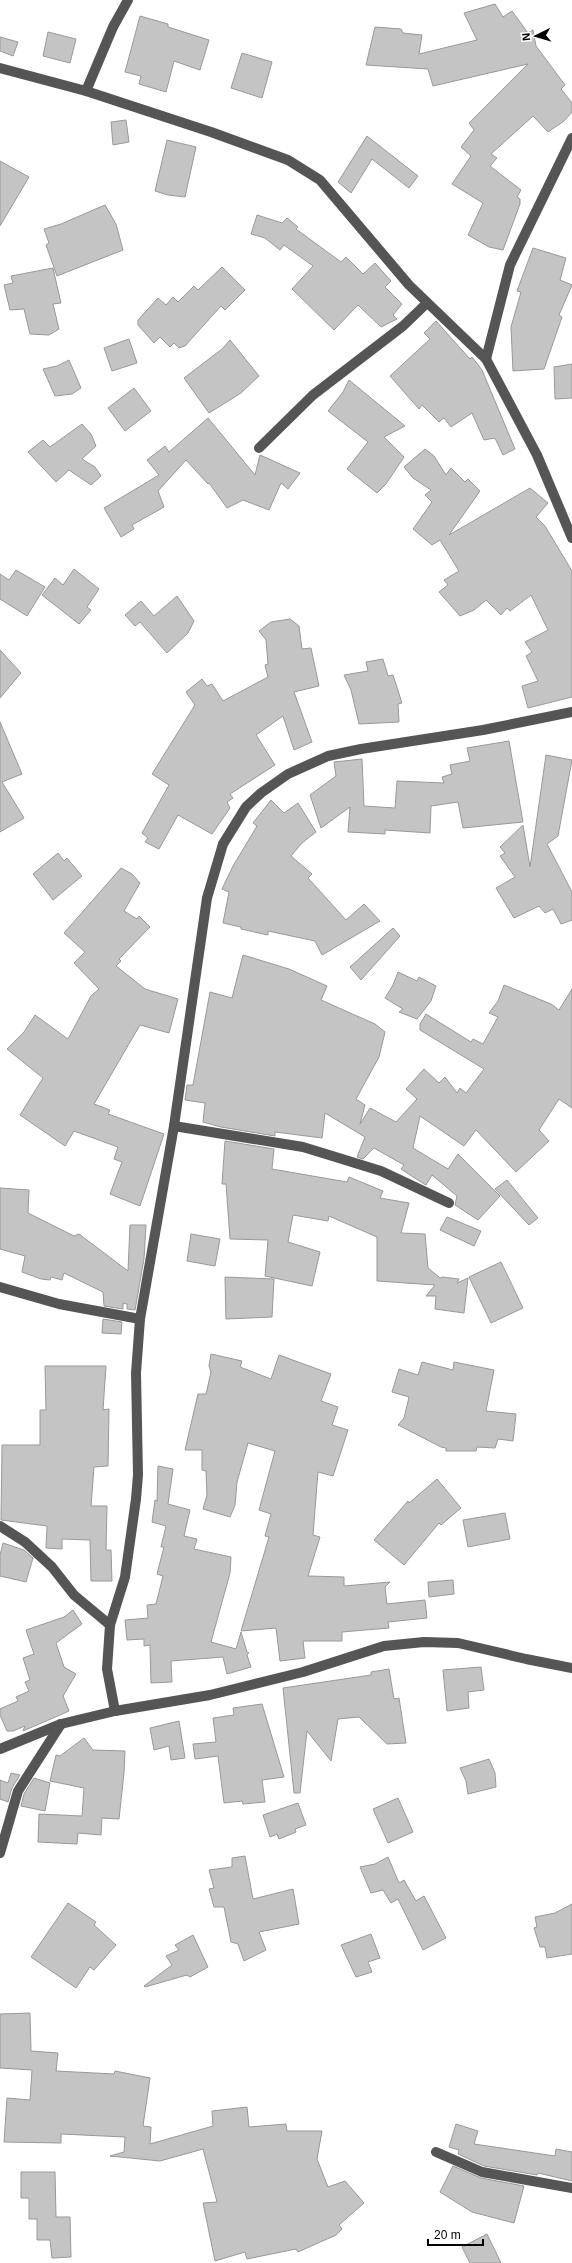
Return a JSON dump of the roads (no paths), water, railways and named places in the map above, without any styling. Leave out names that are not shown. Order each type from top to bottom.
[{"type":"street","points":[[86,91],[114,27],[128,0]]},
{"type":"street","points":[[0,68],[86,91],[288,160],[320,180],[349,216],[427,303],[486,359],[537,455],[572,538]]},
{"type":"street","points":[[486,359],[510,265],[520,241],[572,138]]},
{"type":"street","points":[[259,448],[313,395],[403,326],[427,303]]},
{"type":"street","points":[[115,1711],[107,1669],[110,1625],[125,1577],[136,1499],[138,1475],[136,1373],[140,1319],[174,1126],[208,898],[214,871],[223,844],[246,807],[261,793],[278,780],[303,766],[328,756],[361,749],[483,730],[572,712]]},
{"type":"street","points":[[174,1126],[303,1147],[381,1171],[448,1203]]},
{"type":"street","points":[[0,1287],[59,1304],[140,1319]]},
{"type":"street","points":[[0,1526],[26,1542],[52,1568],[74,1596],[110,1625]]},
{"type":"street","points":[[0,1749],[61,1724],[115,1711],[210,1695],[303,1672],[384,1646],[458,1643],[572,1668]]},
{"type":"street","points":[[0,1853],[18,1792],[61,1724]]},
{"type":"street","points":[[436,2152],[482,2172],[572,2188]]}]
